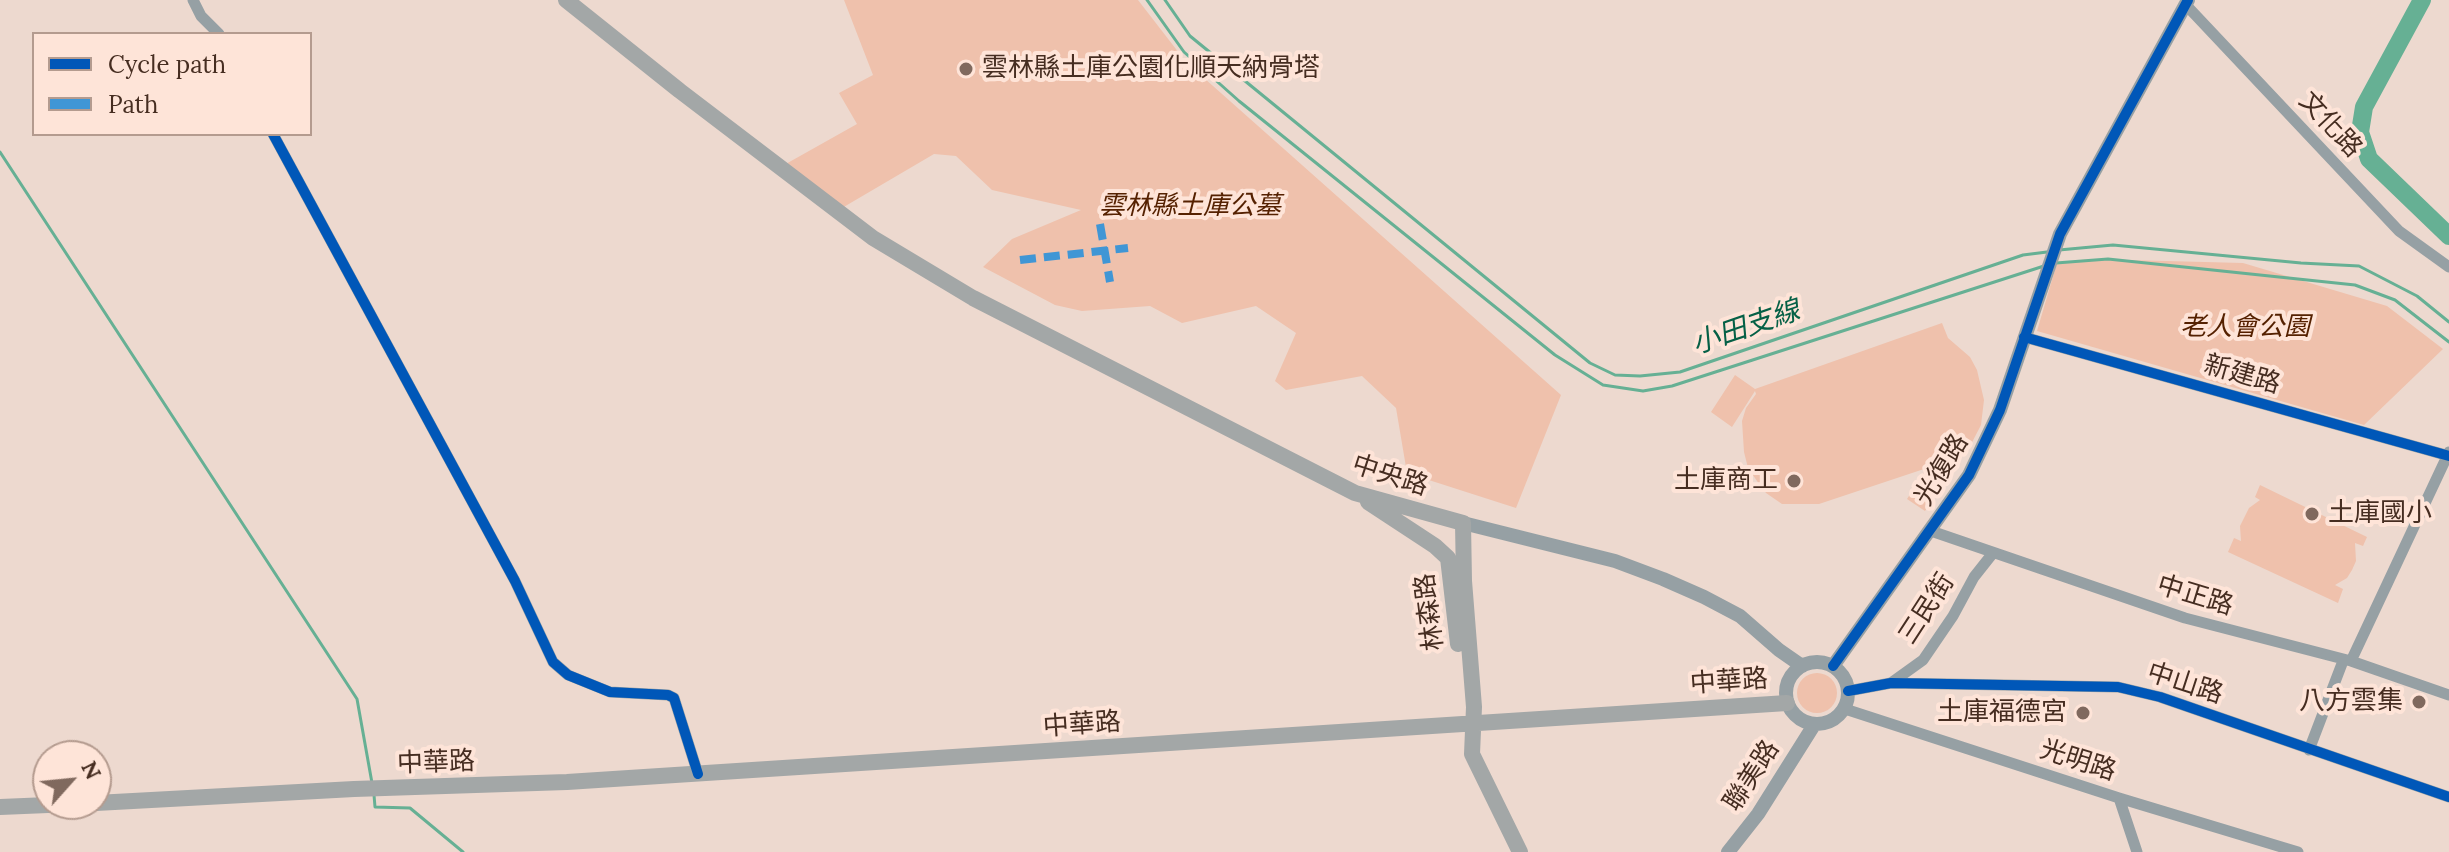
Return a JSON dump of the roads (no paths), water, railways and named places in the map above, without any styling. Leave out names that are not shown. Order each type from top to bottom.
[{"type":"main road","name":"中央路","points":[[566,0],[873,238],[973,298],[1355,493],[1463,523]]},
{"type":"main road","name":"林森路","points":[[1355,493],[1448,558],[1465,708],[1472,724]]},
{"type":"main road","name":"林森路","points":[[1463,523],[1464,581],[1474,707],[1472,754],[1520,852]]},
{"type":"main road","name":"中華路","points":[[112,802],[354,789],[567,782],[1787,703]]},
{"type":"main road","points":[[0,807],[32,806]]},
{"type":"street","points":[[193,0],[201,16],[217,32]]},
{"type":"street","name":"光復路","points":[[1833,666],[1969,475],[2000,410],[2060,234],[2185,2]]},
{"type":"street","name":"文化路","points":[[2185,2],[2399,231],[2449,267]]},
{"type":"street","points":[[274,136],[515,581],[553,662],[568,675],[610,692],[668,695],[674,698],[698,774]]},
{"type":"street","name":"新建路","points":[[2024,337],[2448,455]]},
{"type":"street","points":[[2309,750],[2347,661],[2448,455]]},
{"type":"street","name":"中央路","points":[[1463,523],[1615,561],[1663,579],[1740,616],[1802,666]]},
{"type":"street","name":"中正路","points":[[1931,531],[2185,618],[2347,661],[2449,695]]},
{"type":"street","name":"三民街","points":[[1891,683],[1923,660],[1953,616],[1974,577],[1993,553]]},
{"type":"street","points":[[1812,662],[1833,666],[1841,672],[1848,691],[1845,709],[1831,721],[1814,725],[1797,718],[1787,703],[1788,681],[1802,666],[1812,662]]},
{"type":"street","name":"中山路","points":[[1848,691],[1891,683],[2118,687],[2160,697],[2449,797]]},
{"type":"street","name":"光明路","points":[[1845,709],[2298,852]]},
{"type":"street","name":"聯美路","points":[[1728,852],[1758,814],[1814,725]]},
{"type":"street","points":[[2119,798],[2137,852]]},
{"type":"waterway","points":[[1147,0],[1184,52],[1239,101],[1555,355],[1603,385],[1643,391],[1672,386],[2044,266]]},
{"type":"waterway","name":"小田支線","points":[[1165,0],[1190,36],[1590,363],[1615,375],[1680,372],[2023,255],[2047,252]]},
{"type":"waterway","points":[[2422,0],[2364,107],[2360,132],[2369,159],[2449,236]]},
{"type":"waterway","points":[[0,152],[357,699],[372,783]]},
{"type":"waterway","name":"小田支線","points":[[2059,250],[2113,245],[2359,266],[2417,296],[2449,322]]},
{"type":"waterway","points":[[2056,263],[2108,259],[2355,285],[2395,300],[2449,342]]},
{"type":"waterway","points":[[374,795],[375,807],[410,808],[463,852]]},
{"type":"place","name":"雲林縣土庫公園化順天納骨塔","points":[[966,69]]},
{"type":"place","name":"土庫商工","points":[[1794,481]]},
{"type":"place","name":"土庫國小","points":[[2312,514]]},
{"type":"place","name":"八方雲集","points":[[2419,702]]},
{"type":"place","name":"土庫福德宮","points":[[2083,713]]},
{"type":"park label","name":"雲林縣土庫公墓","points":[[1190,207]]},
{"type":"park label","name":"老人會公園","points":[[2245,328]]}]
